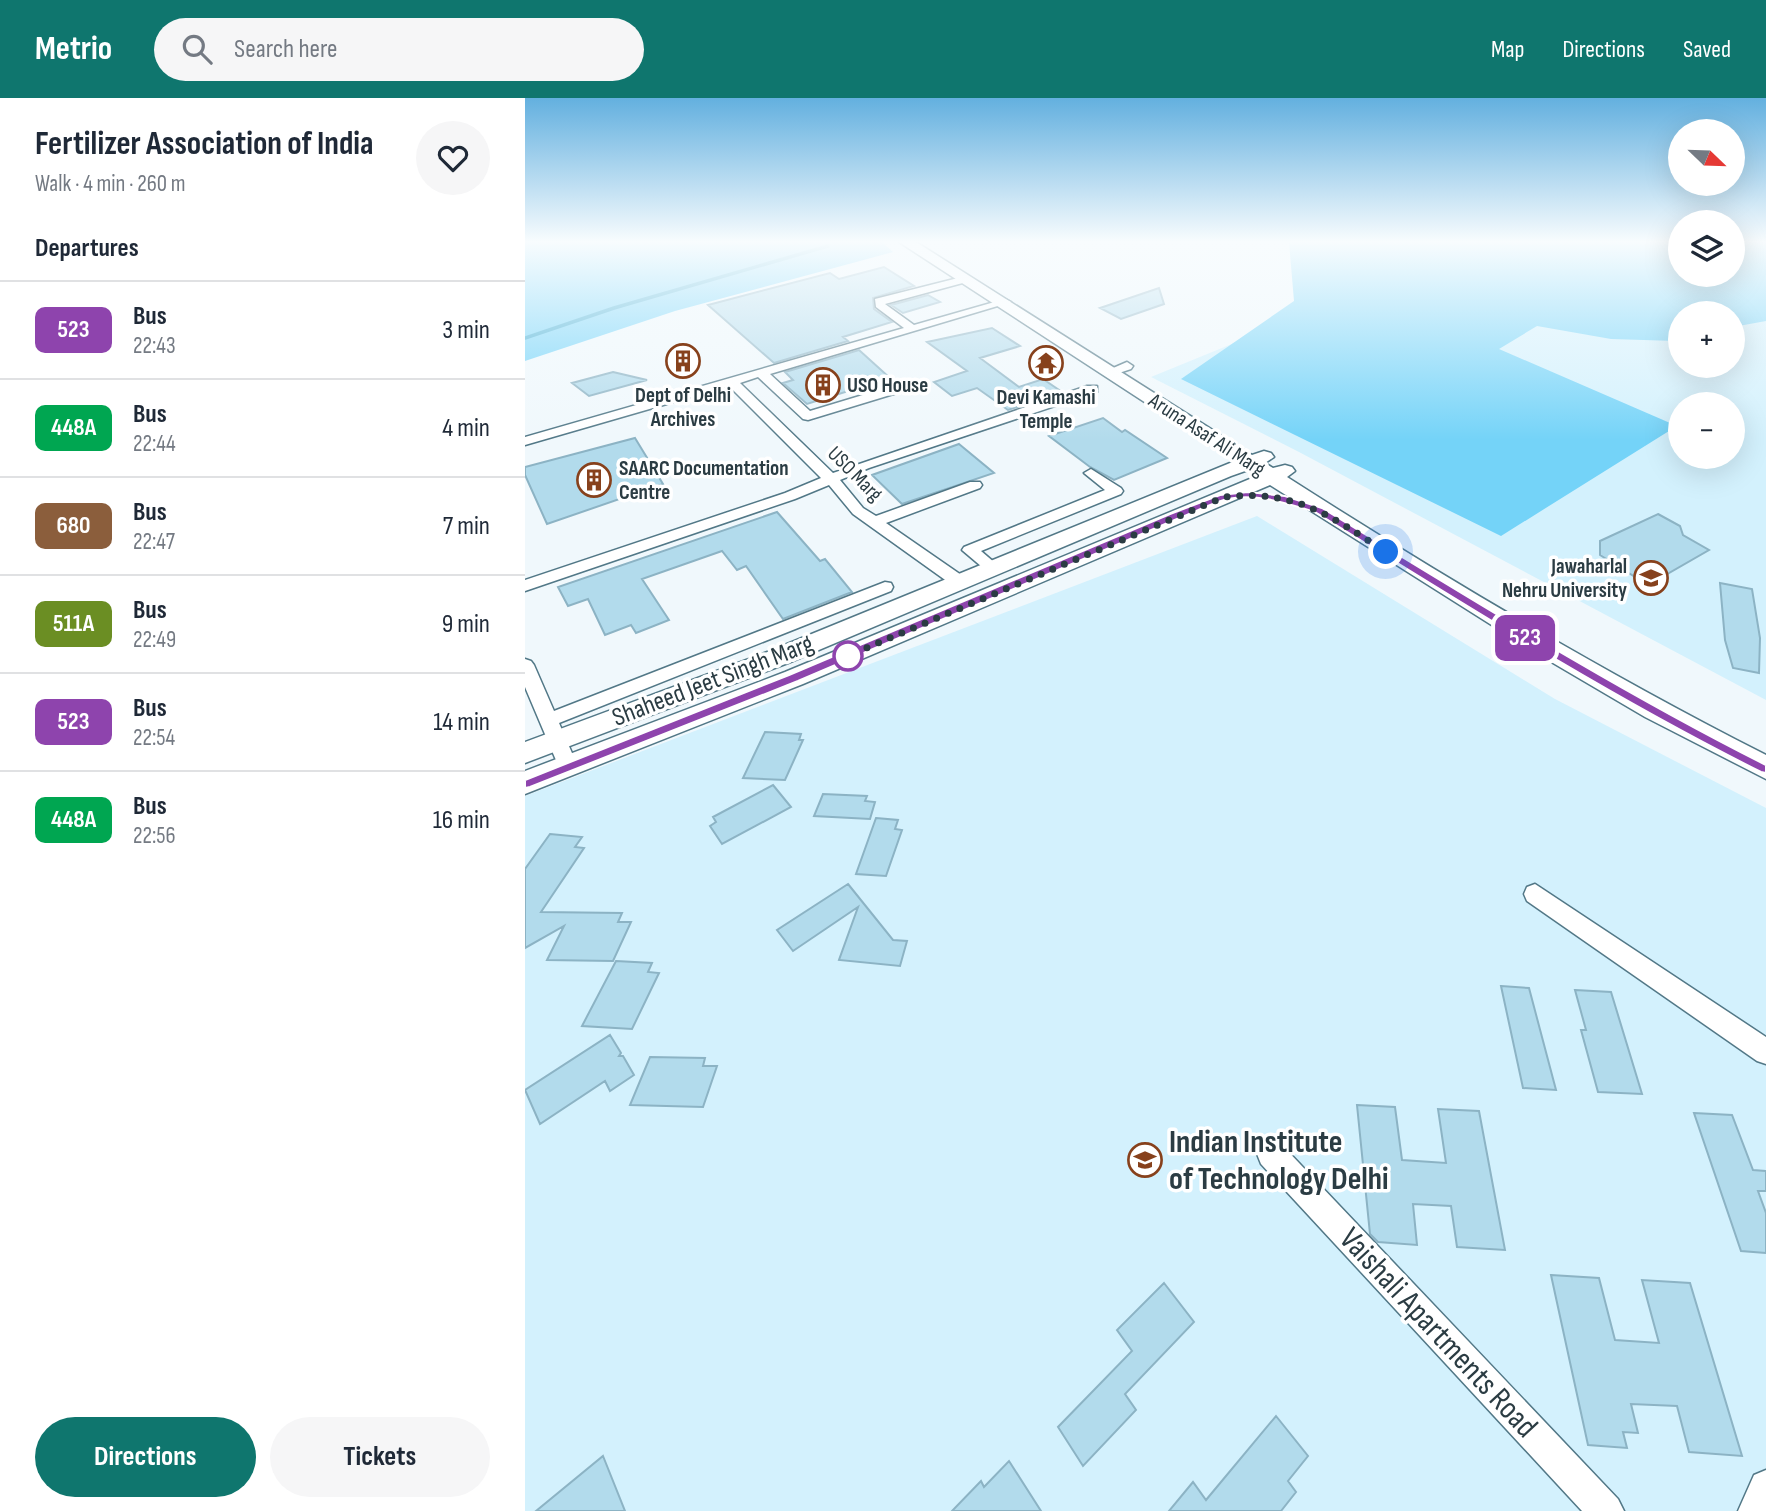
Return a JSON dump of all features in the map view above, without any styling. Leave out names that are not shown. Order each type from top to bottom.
[{"type":"main road","name":"Aruna Asaf Ali Marg","points":[[1015,308],[1119,369]]},
{"type":"main road","name":"Aruna Asaf Ali Marg","points":[[1025,308],[1268,467],[1669,702],[1766,750]]},
{"type":"main road","name":"Aruna Asaf Ali Marg","points":[[1268,467],[1319,510],[1550,653],[1675,723],[1766,768]]},
{"type":"main road","name":"Shaheed Jeet Singh Marg","points":[[525,783],[794,678],[1224,497],[1268,467]]},
{"type":"main road","name":"Shaheed Jeet Singh Marg","points":[[525,753],[553,730],[779,657],[994,569],[1268,467]]},
{"type":"main road","points":[[1224,497],[1273,497],[1319,510]]},
{"type":"street","points":[[884,308],[913,329]]},
{"type":"street","points":[[525,440],[985,308]]},
{"type":"street","points":[[760,372],[808,416],[906,386]]},
{"type":"street","name":"USO Marg","points":[[731,381],[832,480],[849,502],[961,583]]},
{"type":"street","points":[[525,586],[1092,389]]},
{"type":"street","points":[[994,569],[969,550],[1117,491],[1091,473]]},
{"type":"street","points":[[875,522],[975,485]]},
{"type":"street","points":[[553,730],[885,587]]},
{"type":"street","points":[[525,665],[568,767]]},
{"type":"street","points":[[1535,894],[1766,1052]]},
{"type":"street","name":"Vaishali Apartments Road","points":[[1271,1154],[1606,1511]]},
{"type":"street","points":[[1756,1511],[1766,1487]]},
{"type":"shaded area","points":[[525,308],[686,308],[675,311],[525,361]]},
{"type":"shaded area","points":[[1284,308],[1668,308],[1668,341],[1611,339],[1537,326],[1499,349],[1668,422],[1668,432],[1501,536],[1181,379]]},
{"type":"shaded area","name":"Jawaharlal Nehru University","points":[[1323,308],[1668,308],[1668,378],[1745,378],[1745,308],[1766,308],[1766,700],[1299,452],[1151,377]]},
{"type":"shaded area","points":[[1745,308],[1766,308],[1766,321],[1745,325]]},
{"type":"shaded area","name":"Indian Institute of Technology Delhi","points":[[1257,516],[1555,699],[1766,808],[1766,1511],[525,1511],[525,796]]},
{"type":"building","points":[[711,308],[874,308],[892,322],[843,337],[848,341],[774,363]]},
{"type":"building","points":[[895,308],[920,308],[903,313]]},
{"type":"building","points":[[1100,308],[1153,308],[1121,319]]},
{"type":"building","points":[[992,328],[1020,346],[980,358],[1019,387],[1043,379],[1062,392],[1008,410],[977,388],[952,396],[934,382],[967,371],[927,342]]},
{"type":"building","points":[[859,350],[890,378],[807,404],[783,383],[793,380],[785,372]]},
{"type":"building","points":[[613,372],[647,380],[589,396],[572,383]]},
{"type":"building","points":[[1103,418],[1167,458],[1114,480],[1090,467],[1049,436]]},
{"type":"building","name":"SAARC Documentation Centre","points":[[635,438],[663,484],[547,524],[525,475],[525,467]]},
{"type":"building","points":[[959,444],[994,473],[902,504],[872,475]]},
{"type":"building","points":[[777,512],[820,561],[825,559],[852,592],[783,619],[746,566],[737,570],[722,551],[642,579],[669,620],[636,633],[631,625],[605,635],[588,599],[568,606],[558,587]]},
{"type":"building","points":[[1658,514],[1680,526],[1683,535],[1709,550],[1648,585],[1600,555],[1600,541]]},
{"type":"building","points":[[1720,583],[1752,589],[1760,638],[1759,673],[1733,668],[1725,640]]},
{"type":"building","points":[[765,732],[801,734],[799,740],[803,740],[785,780],[743,778]]},
{"type":"building","points":[[773,785],[791,807],[722,844],[710,826],[716,822],[713,817]]},
{"type":"building","points":[[823,794],[867,796],[865,801],[875,802],[870,819],[814,816]]},
{"type":"building","points":[[876,818],[898,820],[895,829],[902,830],[886,876],[856,874]]},
{"type":"building","points":[[550,834],[582,837],[575,847],[584,848],[541,912],[622,913],[618,922],[631,922],[613,961],[547,960],[564,926],[525,948],[525,869]]},
{"type":"building","points":[[848,884],[893,940],[907,941],[900,966],[839,960],[858,907],[793,951],[777,930]]},
{"type":"building","points":[[616,961],[652,963],[648,972],[659,973],[632,1029],[582,1026]]},
{"type":"building","points":[[1501,986],[1529,988],[1556,1090],[1523,1088]]},
{"type":"building","points":[[1575,990],[1611,992],[1642,1094],[1598,1092],[1581,1030],[1586,1030]]},
{"type":"building","points":[[610,1035],[621,1053],[619,1056],[623,1056],[634,1075],[610,1091],[605,1081],[540,1124],[525,1090]]},
{"type":"building","points":[[650,1057],[705,1058],[703,1066],[717,1066],[703,1107],[630,1105]]},
{"type":"building","points":[[1357,1105],[1395,1107],[1402,1160],[1446,1163],[1438,1109],[1479,1111],[1505,1250],[1457,1247],[1451,1206],[1413,1204],[1417,1245],[1378,1242],[1370,1234]]},
{"type":"building","points":[[1694,1113],[1732,1115],[1753,1170],[1766,1171],[1766,1191],[1758,1191],[1766,1213],[1766,1253],[1741,1251]]},
{"type":"building","points":[[1551,1275],[1599,1278],[1615,1340],[1659,1343],[1642,1280],[1690,1283],[1742,1456],[1689,1452],[1677,1406],[1631,1404],[1638,1433],[1623,1432],[1627,1448],[1588,1445]]},
{"type":"building","points":[[1164,1283],[1194,1322],[1125,1394],[1136,1410],[1083,1466],[1058,1427],[1132,1351],[1117,1330]]},
{"type":"building","points":[[1276,1416],[1308,1456],[1288,1481],[1296,1492],[1281,1511],[1169,1511],[1193,1482],[1206,1500]]},
{"type":"building","points":[[603,1456],[625,1511],[536,1511]]},
{"type":"building","points":[[1009,1461],[1041,1511],[952,1511],[981,1481],[984,1487]]},
{"type":"waterway","points":[[525,338],[614,308]]},
{"type":"bus line","name":"523","points":[[525,783],[794,678],[1174,516],[1224,497],[1248,495],[1285,499],[1319,510],[1550,653],[1675,723],[1766,768]]},
{"type":"place","name":"Dept of Delhi Archives","points":[[683,361]]},
{"type":"place","name":"Devi Kamashi Temple","points":[[1046,363]]},
{"type":"place","name":"USO House","points":[[823,385]]},
{"type":"place","name":"SAARC Documentation Centre","points":[[594,480]]},
{"type":"place","name":"Jawaharlal Nehru University","points":[[1651,578]]},
{"type":"place","name":"Indian Institute of Technology Delhi","points":[[1145,1160]]},
{"type":"route","points":[[848,656],[840,659],[1224,497],[1260,495],[1308,505],[1386,552]]}]
